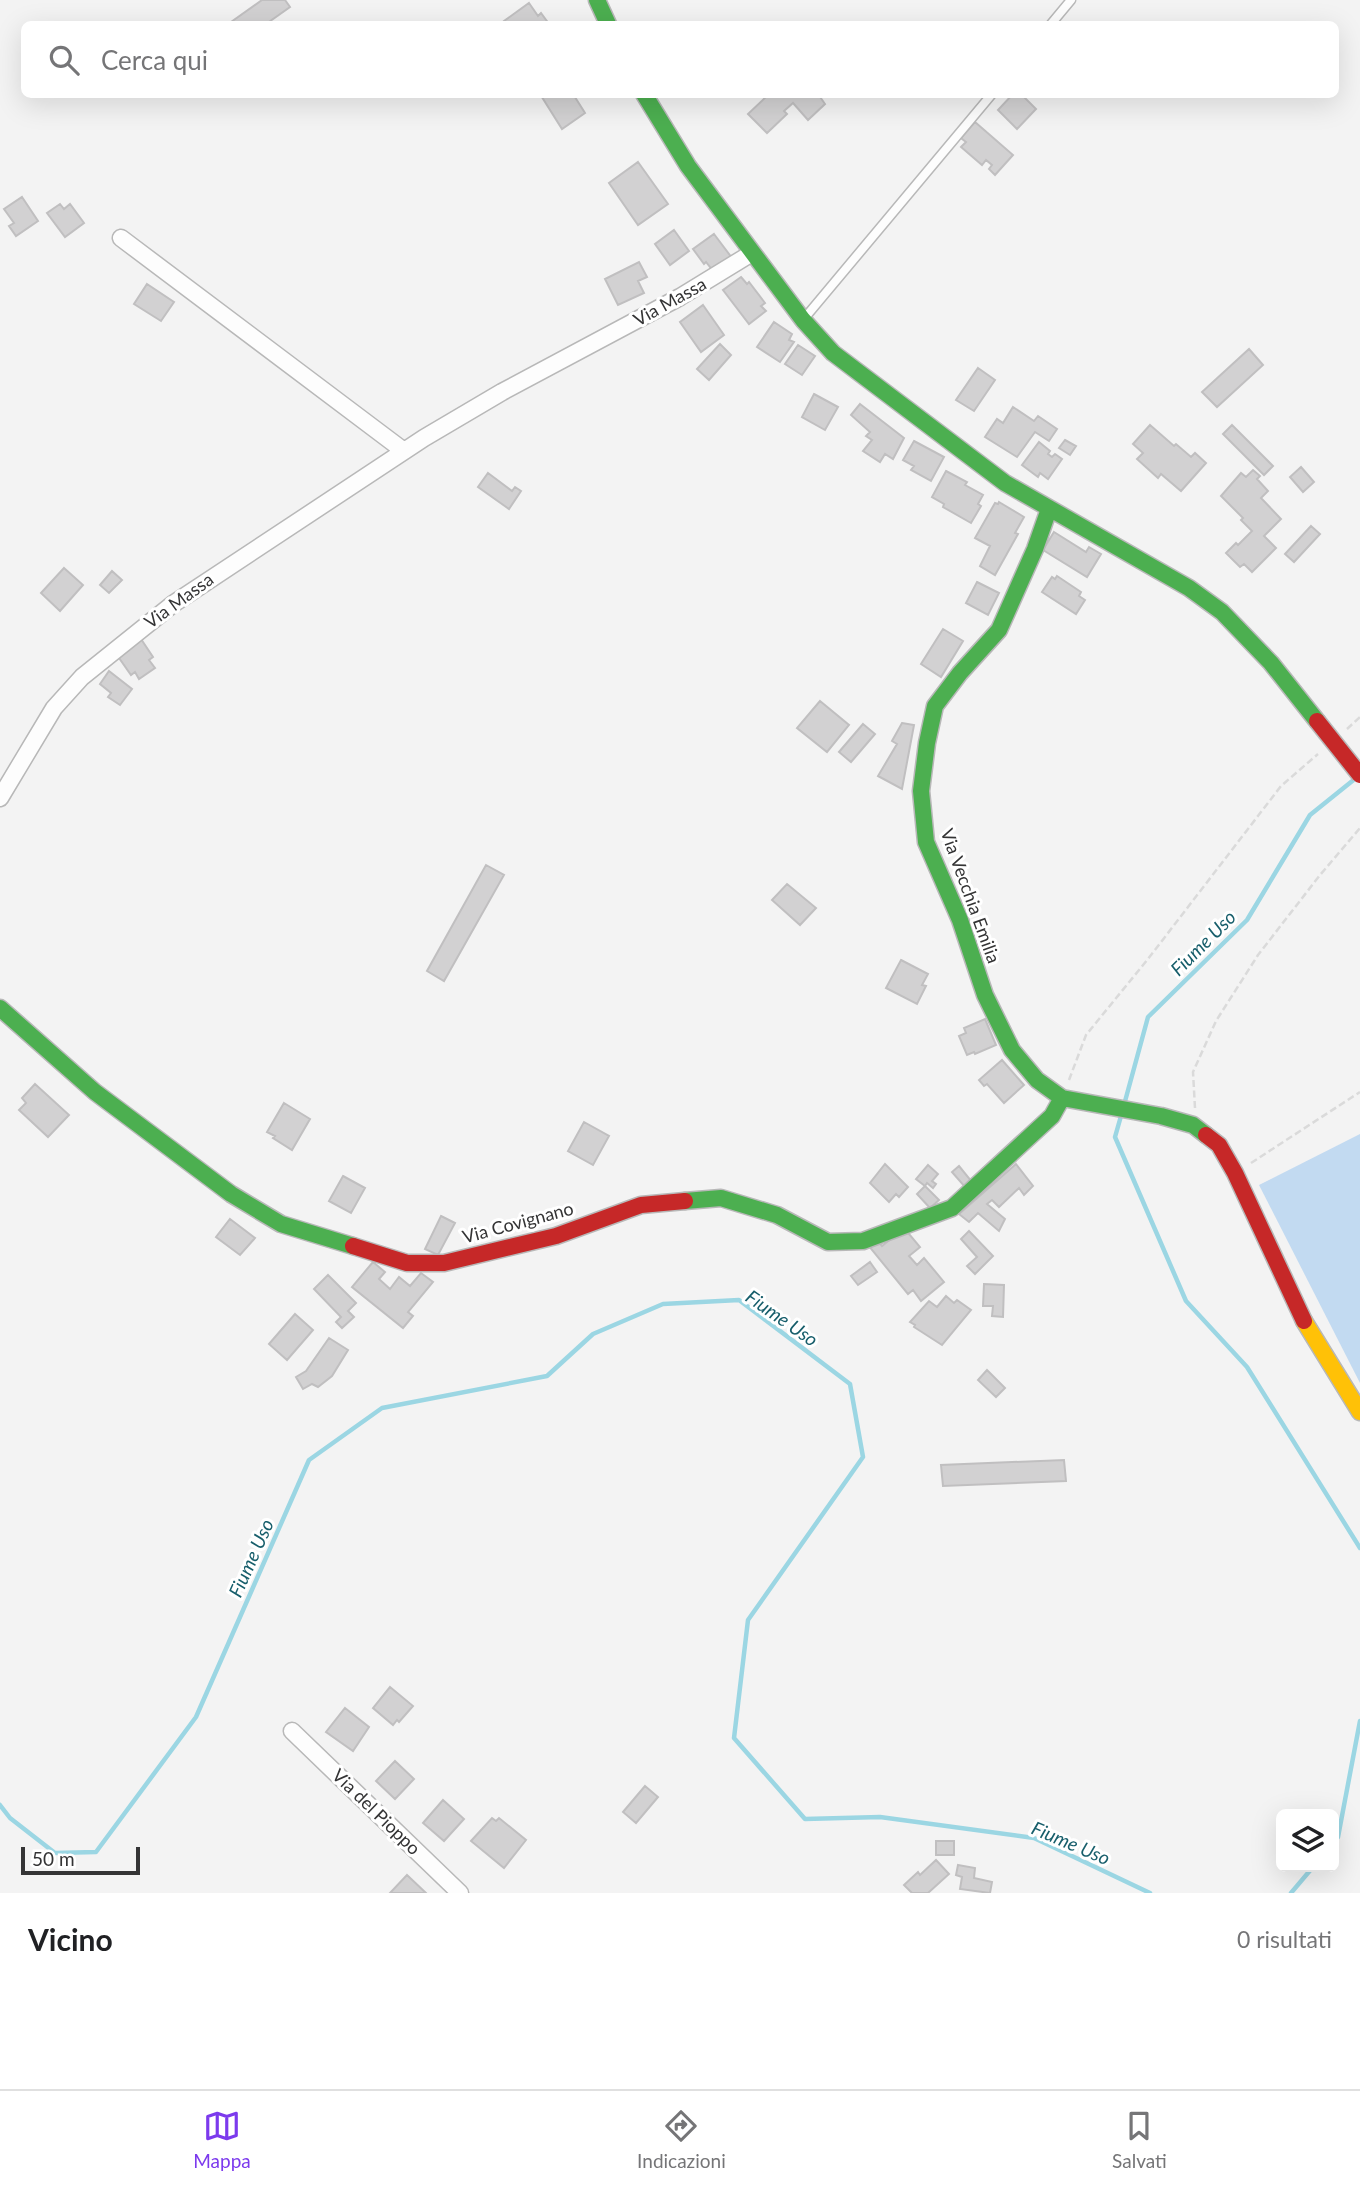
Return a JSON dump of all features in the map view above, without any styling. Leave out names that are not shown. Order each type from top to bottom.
[{"type":"street","points":[[597,0],[607,21]]},
{"type":"street","points":[[646,98],[688,166],[803,320],[833,353],[1005,483],[1189,588],[1222,612],[1271,663],[1360,775]]},
{"type":"street","points":[[121,238],[404,451]]},
{"type":"street","name":"Via Massa","points":[[0,798],[54,708],[82,677],[173,604],[404,451],[502,392],[634,322],[752,253]]},
{"type":"street","name":"Via Vecchia Emilia","points":[[1049,509],[1035,549],[999,631],[960,673],[935,706],[926,743],[921,791],[926,842],[960,920],[985,995],[1012,1050],[1037,1080],[1062,1098],[1161,1116],[1194,1125]]},
{"type":"street","name":"Via Covignano","points":[[0,1008],[95,1092],[231,1194],[281,1224],[407,1264],[444,1263],[543,1239],[641,1205],[721,1198],[777,1215],[828,1242],[863,1241],[952,1208],[1052,1115],[1062,1098]]},
{"type":"street","points":[[1194,1125],[1219,1145],[1235,1173],[1309,1332],[1360,1412]]},
{"type":"street","name":"Via del Pioppo","points":[[292,1731],[460,1893]]},
{"type":"lane","points":[[1054,21],[1071,0]]},
{"type":"lane","points":[[803,320],[989,98]]},
{"type":"path","points":[[1340,734],[1360,717]]},
{"type":"path","points":[[1062,1098],[1086,1035],[1281,786],[1320,752]]},
{"type":"path","points":[[1194,1125],[1193,1072],[1216,1021],[1258,955],[1360,828]]},
{"type":"path","points":[[1235,1173],[1360,1091]]},
{"type":"shaded area","points":[[1360,1134],[1360,1383],[1259,1185]]},
{"type":"building","points":[[262,0],[285,0],[290,7],[270,21],[232,21]]},
{"type":"building","points":[[529,3],[538,16],[541,13],[547,21],[504,21]]},
{"type":"building","points":[[543,98],[576,98],[585,113],[562,129]]},
{"type":"building","points":[[765,98],[821,98],[825,104],[808,120],[793,103],[784,111],[787,114],[767,133],[748,114]]},
{"type":"building","points":[[1009,98],[1025,98],[1036,109],[1017,129],[998,110]]},
{"type":"building","points":[[975,122],[1013,155],[995,175],[989,169],[992,165],[986,160],[982,165],[961,147],[966,142],[961,138]]},
{"type":"building","points":[[638,162],[668,204],[638,225],[609,183]]},
{"type":"building","points":[[22,197],[38,221],[16,236],[9,226],[14,223],[4,209]]},
{"type":"building","points":[[60,204],[64,209],[70,204],[84,223],[65,237],[47,213]]},
{"type":"building","points":[[674,230],[689,251],[670,265],[655,244]]},
{"type":"building","points":[[714,234],[732,258],[714,272],[693,249]]},
{"type":"building","points":[[639,262],[647,277],[638,281],[644,293],[618,305],[605,279]]},
{"type":"building","points":[[741,277],[747,284],[749,282],[765,303],[761,306],[766,311],[749,324],[723,290]]},
{"type":"building","points":[[147,284],[174,302],[161,321],[134,304]]},
{"type":"building","points":[[703,305],[724,335],[701,352],[680,322]]},
{"type":"building","points":[[774,322],[792,334],[789,340],[794,342],[780,362],[757,347]]},
{"type":"building","points":[[720,344],[731,355],[709,380],[697,369]]},
{"type":"building","points":[[798,345],[815,356],[802,375],[785,364]]},
{"type":"building","points":[[1249,349],[1263,365],[1217,407],[1202,392]]},
{"type":"building","points":[[978,368],[995,380],[974,411],[956,400]]},
{"type":"building","points":[[814,394],[838,407],[825,430],[802,417]]},
{"type":"building","points":[[860,404],[904,438],[893,459],[885,454],[880,462],[863,451],[872,440],[866,436],[870,432],[851,415]]},
{"type":"building","points":[[1013,407],[1034,421],[1038,416],[1057,429],[1049,441],[1035,432],[1017,457],[985,437],[997,419],[1003,423]]},
{"type":"building","points":[[1150,425],[1174,446],[1176,444],[1191,457],[1195,453],[1206,463],[1181,491],[1161,474],[1158,478],[1137,459],[1143,453],[1133,444]]},
{"type":"building","points":[[1232,425],[1273,466],[1264,475],[1223,434]]},
{"type":"building","points":[[1065,440],[1076,446],[1070,455],[1059,448]]},
{"type":"building","points":[[914,441],[944,457],[931,481],[911,470],[914,466],[903,460]]},
{"type":"building","points":[[1039,442],[1050,451],[1048,454],[1052,457],[1055,454],[1062,459],[1048,479],[1040,473],[1038,477],[1022,465]]},
{"type":"building","points":[[1301,467],[1314,482],[1303,492],[1290,477]]},
{"type":"building","points":[[1253,470],[1260,476],[1257,479],[1268,491],[1261,498],[1281,519],[1264,536],[1276,548],[1252,572],[1244,564],[1240,567],[1226,553],[1252,531],[1221,496],[1241,473],[1246,477]]},
{"type":"building","points":[[946,471],[967,482],[965,485],[983,495],[978,504],[981,506],[971,523],[943,507],[944,504],[932,497]]},
{"type":"building","points":[[488,473],[512,491],[515,487],[521,491],[509,509],[478,487]]},
{"type":"building","points":[[999,502],[1024,517],[1015,533],[1018,534],[995,575],[980,566],[990,546],[975,538],[995,503]]},
{"type":"building","points":[[1311,526],[1320,534],[1294,562],[1285,554]]},
{"type":"building","points":[[1054,532],[1086,552],[1089,547],[1101,554],[1087,577],[1043,550]]},
{"type":"building","points":[[64,568],[83,585],[60,611],[41,593]]},
{"type":"building","points":[[112,571],[122,580],[109,593],[100,585]]},
{"type":"building","points":[[1057,576],[1081,592],[1079,596],[1085,600],[1076,614],[1042,592],[1052,577],[1055,579]]},
{"type":"building","points":[[977,582],[999,593],[988,615],[966,603]]},
{"type":"building","points":[[943,629],[963,641],[941,677],[921,664]]},
{"type":"building","points":[[141,639],[153,657],[149,660],[155,668],[139,679],[135,672],[131,675],[117,655]]},
{"type":"building","points":[[109,671],[132,689],[120,705],[108,697],[111,693],[100,684]]},
{"type":"building","points":[[820,701],[849,725],[827,752],[797,728]]},
{"type":"building","points":[[902,723],[914,725],[902,789],[878,776],[897,744],[892,741]]},
{"type":"building","points":[[863,724],[875,734],[851,762],[839,752]]},
{"type":"building","points":[[486,865],[504,875],[444,981],[427,971]]},
{"type":"building","points":[[787,884],[816,908],[800,925],[772,900]]},
{"type":"building","points":[[901,960],[928,974],[922,985],[926,986],[917,1004],[886,988]]},
{"type":"building","points":[[985,1019],[996,1045],[967,1055],[959,1036],[966,1033],[964,1028]]},
{"type":"building","points":[[1002,1060],[1024,1085],[1004,1103],[987,1084],[984,1086],[979,1080]]},
{"type":"building","points":[[35,1084],[69,1115],[48,1137],[19,1110],[26,1103],[22,1098]]},
{"type":"building","points":[[284,1103],[310,1119],[292,1150],[267,1132]]},
{"type":"building","points":[[584,1122],[609,1136],[593,1165],[568,1151]]},
{"type":"building","points":[[885,1164],[908,1187],[899,1197],[896,1194],[889,1202],[870,1183]]},
{"type":"building","points":[[1016,1164],[1033,1186],[1024,1195],[1019,1188],[999,1207],[992,1200],[987,1204],[1005,1219],[999,1231],[978,1213],[969,1222],[959,1214]]},
{"type":"building","points":[[928,1165],[938,1174],[932,1181],[936,1184],[933,1188],[916,1179]]},
{"type":"building","points":[[959,1166],[972,1182],[965,1187],[952,1172]]},
{"type":"building","points":[[343,1176],[365,1188],[351,1213],[329,1201]]},
{"type":"building","points":[[925,1186],[939,1200],[930,1208],[917,1194]]},
{"type":"building","points":[[441,1216],[455,1223],[438,1255],[425,1249]]},
{"type":"building","points":[[230,1219],[255,1238],[240,1255],[216,1237]]},
{"type":"building","points":[[904,1228],[920,1247],[909,1256],[917,1265],[924,1258],[944,1282],[921,1301],[913,1290],[908,1294],[868,1245],[876,1239],[882,1246]]},
{"type":"building","points":[[969,1231],[993,1256],[975,1274],[967,1266],[977,1257],[961,1239]]},
{"type":"building","points":[[373,1262],[385,1272],[379,1279],[390,1289],[399,1277],[410,1286],[421,1273],[433,1282],[408,1312],[413,1316],[403,1328],[352,1287]]},
{"type":"building","points":[[870,1262],[877,1272],[858,1285],[851,1276]]},
{"type":"building","points":[[328,1275],[356,1303],[348,1311],[354,1317],[342,1328],[336,1322],[341,1317],[314,1289]]},
{"type":"building","points":[[984,1284],[1004,1285],[1003,1317],[992,1316],[993,1306],[983,1306]]},
{"type":"building","points":[[946,1296],[954,1303],[957,1300],[971,1310],[942,1345],[910,1322],[929,1301],[937,1307]]},
{"type":"building","points":[[295,1314],[313,1330],[287,1360],[269,1344]]},
{"type":"building","points":[[329,1338],[348,1350],[332,1376],[318,1387],[312,1384],[303,1389],[296,1377],[306,1371]]},
{"type":"building","points":[[987,1370],[1005,1388],[996,1397],[978,1380]]},
{"type":"building","points":[[1064,1460],[1066,1481],[943,1486],[941,1465]]},
{"type":"building","points":[[390,1687],[413,1706],[393,1725],[373,1708]]},
{"type":"building","points":[[345,1708],[369,1727],[353,1751],[326,1732]]},
{"type":"building","points":[[395,1761],[414,1779],[395,1799],[376,1781]]},
{"type":"building","points":[[645,1786],[658,1797],[636,1823],[623,1812]]},
{"type":"building","points":[[443,1800],[464,1819],[444,1841],[423,1823]]},
{"type":"building","points":[[492,1818],[496,1821],[499,1818],[526,1840],[504,1868],[471,1841]]},
{"type":"building","points":[[936,1841],[954,1841],[954,1855],[936,1855]]},
{"type":"building","points":[[936,1860],[949,1874],[928,1893],[912,1893],[904,1885]]},
{"type":"building","points":[[958,1865],[975,1868],[974,1878],[992,1882],[990,1893],[960,1889],[962,1877],[956,1875]]},
{"type":"building","points":[[407,1875],[426,1893],[390,1893]]},
{"type":"waterway","name":"Fiume Uso","points":[[1124,1105],[1148,1017],[1247,920],[1310,815],[1356,778]]},
{"type":"waterway","name":"Fiume Uso","points":[[1121,1116],[1115,1137],[1186,1301],[1247,1367],[1360,1548]]},
{"type":"waterway","name":"Fiume Uso","points":[[0,1805],[10,1818],[55,1853],[96,1852],[196,1717],[309,1460],[382,1408],[547,1376],[593,1334],[663,1304],[739,1300],[850,1384],[863,1457],[748,1620],[734,1738],[805,1819],[880,1817],[1034,1838],[1150,1893]]},
{"type":"waterway","name":"Fiume Uso","points":[[1339,1832],[1360,1721]]},
{"type":"waterway","name":"Fiume Uso","points":[[1291,1893],[1309,1872]]},
{"type":"traffic: fast","points":[[597,0],[607,21]]},
{"type":"traffic: fast","points":[[646,98],[688,166],[803,320],[833,353],[1005,483],[1189,588],[1222,612],[1271,663],[1317,721]]},
{"type":"traffic: fast","points":[[1049,509],[1035,549],[999,630],[960,673],[935,706],[921,791],[926,842],[960,920],[985,995],[1012,1050],[1037,1080],[1062,1098],[1161,1116],[1193,1125],[1206,1135]]},
{"type":"traffic: fast","points":[[0,1008],[95,1092],[231,1194],[281,1224],[353,1246]]},
{"type":"traffic: fast","points":[[685,1201],[721,1198],[777,1215],[828,1242],[863,1241],[952,1208],[1052,1116],[1062,1098]]},
{"type":"traffic: slow","points":[[1304,1321],[1360,1412]]},
{"type":"traffic: jam","points":[[1317,721],[1360,775]]},
{"type":"traffic: jam","points":[[1206,1135],[1219,1145],[1235,1173],[1304,1321]]},
{"type":"traffic: jam","points":[[353,1246],[407,1263],[444,1263],[556,1236],[641,1205],[685,1201]]}]
